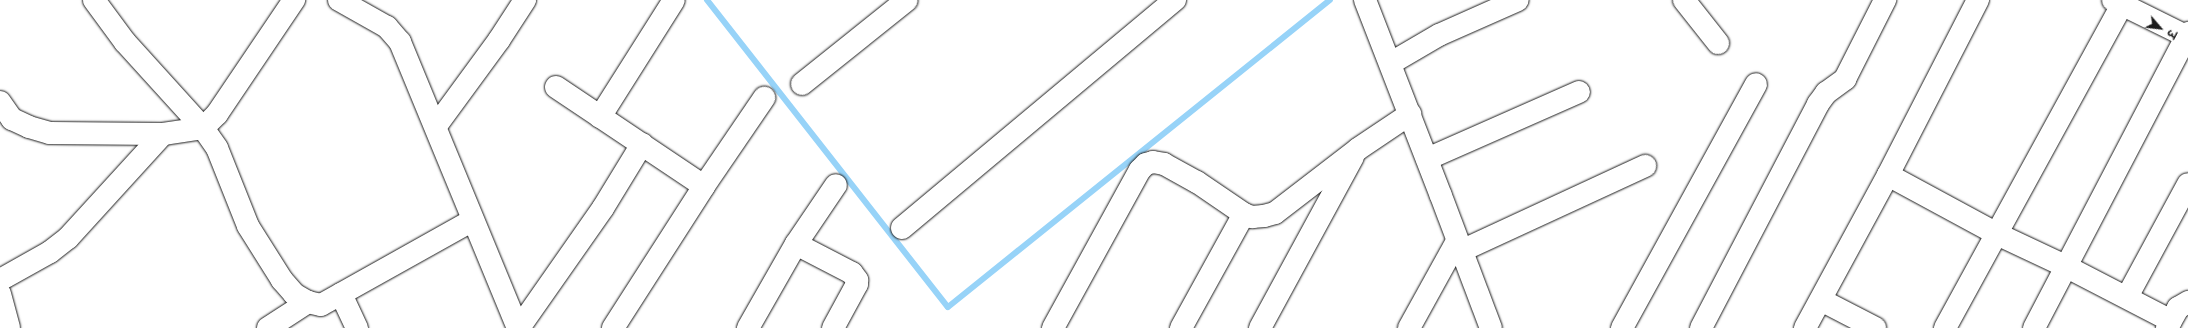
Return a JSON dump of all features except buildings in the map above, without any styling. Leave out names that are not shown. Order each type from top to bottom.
[{"type":"street","points":[[94,0],[125,42],[203,128],[217,148],[248,226],[282,280],[294,294],[308,302],[321,305],[473,220]]},
{"type":"street","points":[[0,102],[12,119],[29,127],[50,133],[164,134],[203,128],[217,114],[294,0]]},
{"type":"street","points":[[339,0],[387,27],[400,42],[436,126],[518,328]]},
{"type":"street","points":[[436,126],[499,40],[525,0]]},
{"type":"street","points":[[600,117],[674,0]]},
{"type":"street","points":[[802,84],[907,0]]},
{"type":"street","points":[[902,228],[1173,0]]},
{"type":"street","points":[[1365,0],[1491,328]]},
{"type":"street","points":[[1684,0],[1718,43]]},
{"type":"street","points":[[1702,328],[1818,104],[1826,93],[1845,79],[1885,0]]},
{"type":"street","points":[[1805,328],[1888,175],[1978,0]]},
{"type":"street","points":[[1390,63],[1439,35],[1508,2]]},
{"type":"street","points":[[1945,328],[1997,234],[2117,2],[2187,34],[2034,328]]},
{"type":"street","points":[[1622,328],[1756,84]]},
{"type":"street","points":[[556,87],[704,186]]},
{"type":"street","points":[[1427,159],[1580,92]]},
{"type":"street","points":[[613,328],[704,186],[764,98]]},
{"type":"street","points":[[1053,328],[1140,170],[1146,164],[1153,162],[1164,164],[1197,182],[1244,214],[1258,217],[1275,213],[1358,148],[1410,114]]},
{"type":"street","points":[[0,280],[50,252],[68,238],[164,134]]},
{"type":"street","points":[[518,328],[603,208],[642,144]]},
{"type":"street","points":[[1260,328],[1358,148]]},
{"type":"street","points":[[1409,328],[1459,246],[1645,166]]},
{"type":"street","points":[[1888,175],[1997,234],[2127,297],[2169,324],[2178,308],[2188,302]]},
{"type":"street","points":[[2127,297],[2188,184]]},
{"type":"street","points":[[748,328],[796,244],[836,185]]},
{"type":"street","points":[[1181,328],[1244,214]]},
{"type":"street","points":[[796,244],[852,273],[857,280],[857,284],[832,328]]},
{"type":"street","points":[[0,294],[9,328]]},
{"type":"street","points":[[341,294],[357,328]]},
{"type":"street","points":[[1821,300],[1875,328]]},
{"type":"street","points":[[268,328],[308,302]]},
{"type":"waterway","points":[[707,0],[948,307],[1330,0]]}]
